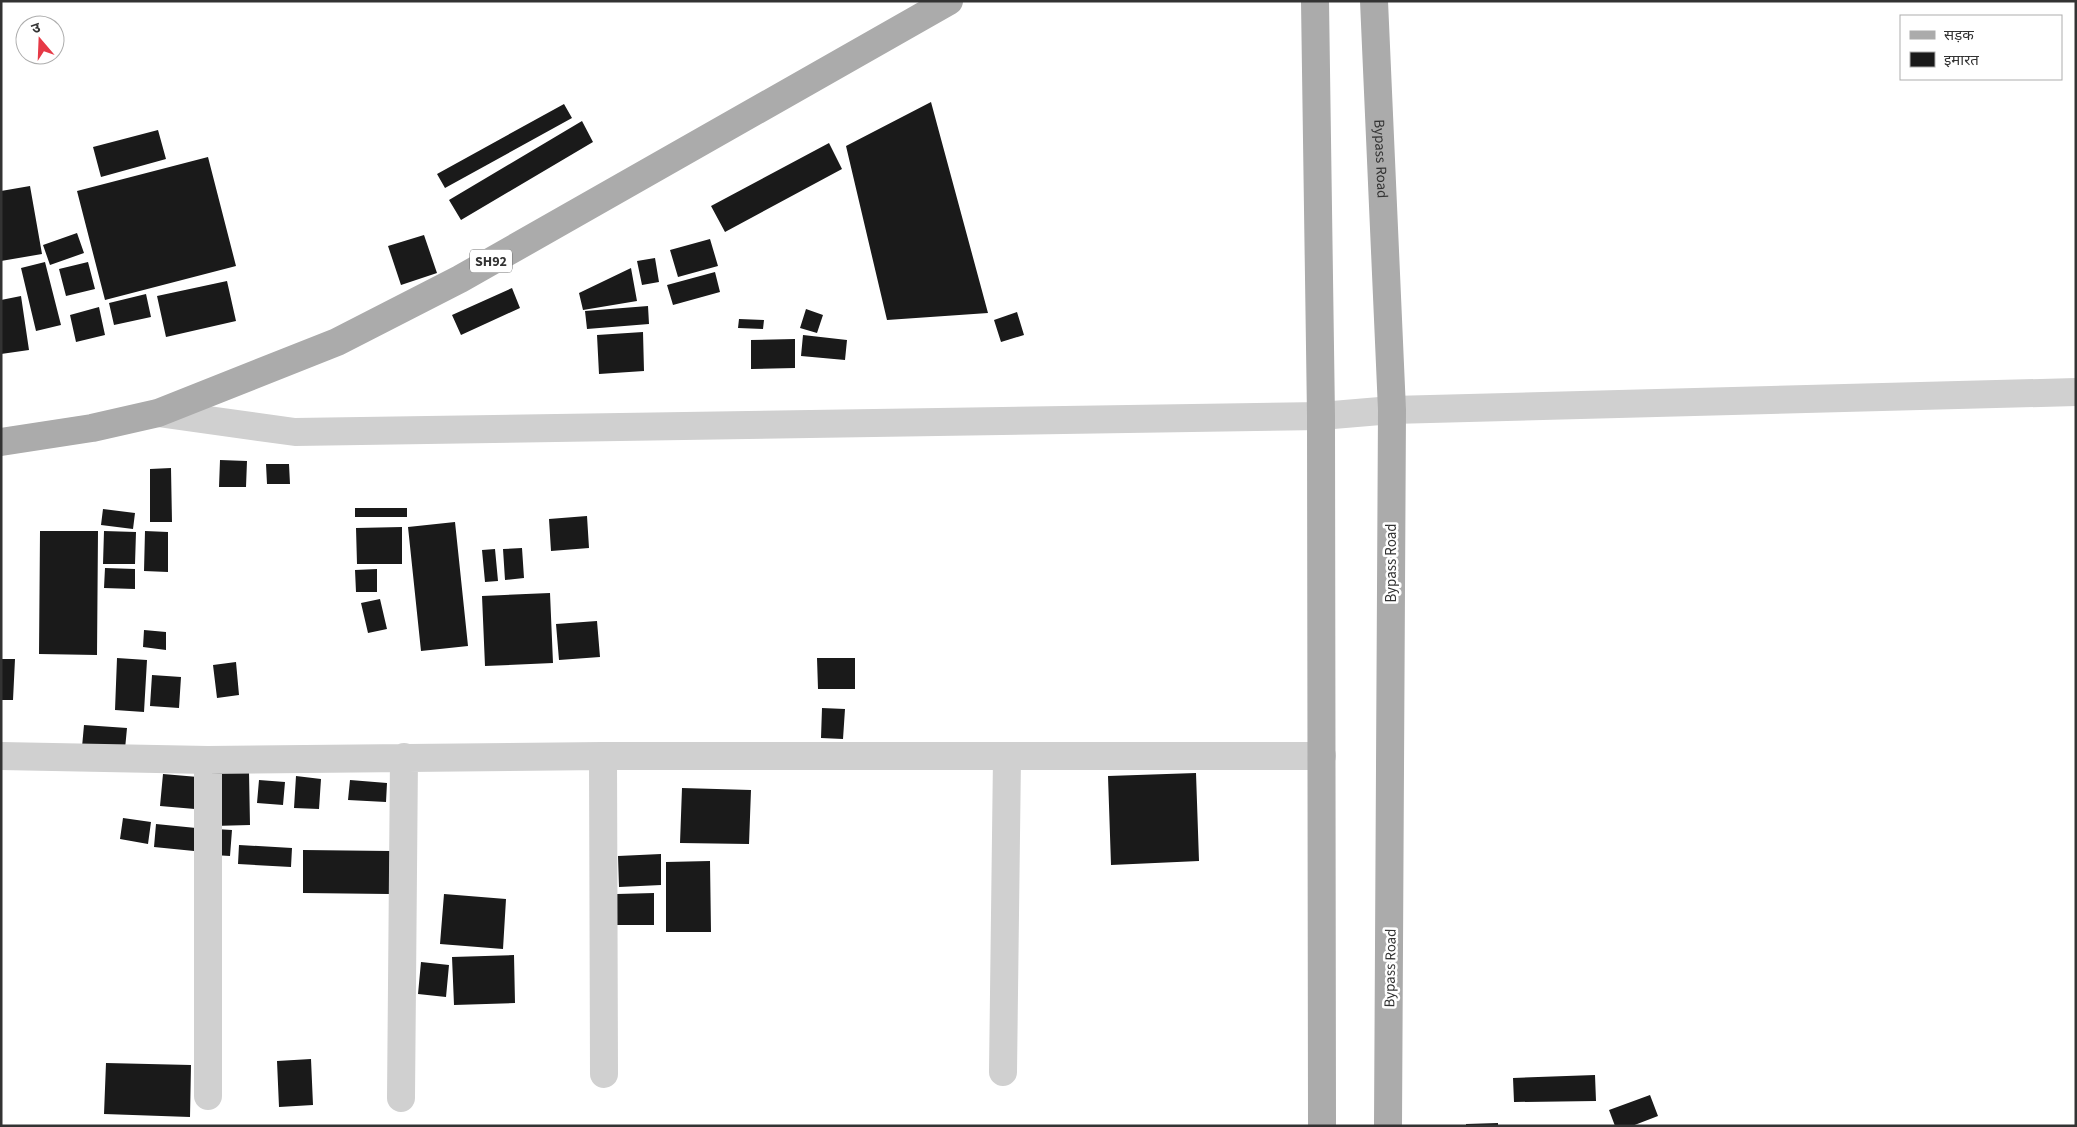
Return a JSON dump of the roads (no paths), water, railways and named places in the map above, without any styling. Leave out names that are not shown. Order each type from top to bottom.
[{"type":"main road","name":"SH92","points":[[1,442],[92,428],[158,413],[337,342],[460,279],[949,1]]},
{"type":"main road","points":[[1314,1],[1321,416],[1322,1126]]},
{"type":"main road","name":"Bypass Road","points":[[1374,1],[1392,410],[1388,1126]]},
{"type":"street","points":[[158,413],[295,432],[1321,416],[1392,410],[2076,392]]},
{"type":"street","points":[[1,756],[208,760],[603,756],[1007,758],[1322,756]]},
{"type":"street","points":[[603,756],[604,1074]]},
{"type":"street","points":[[401,1098],[404,757]]},
{"type":"street","points":[[1003,1072],[1007,758]]},
{"type":"street","points":[[208,760],[208,1096]]}]
